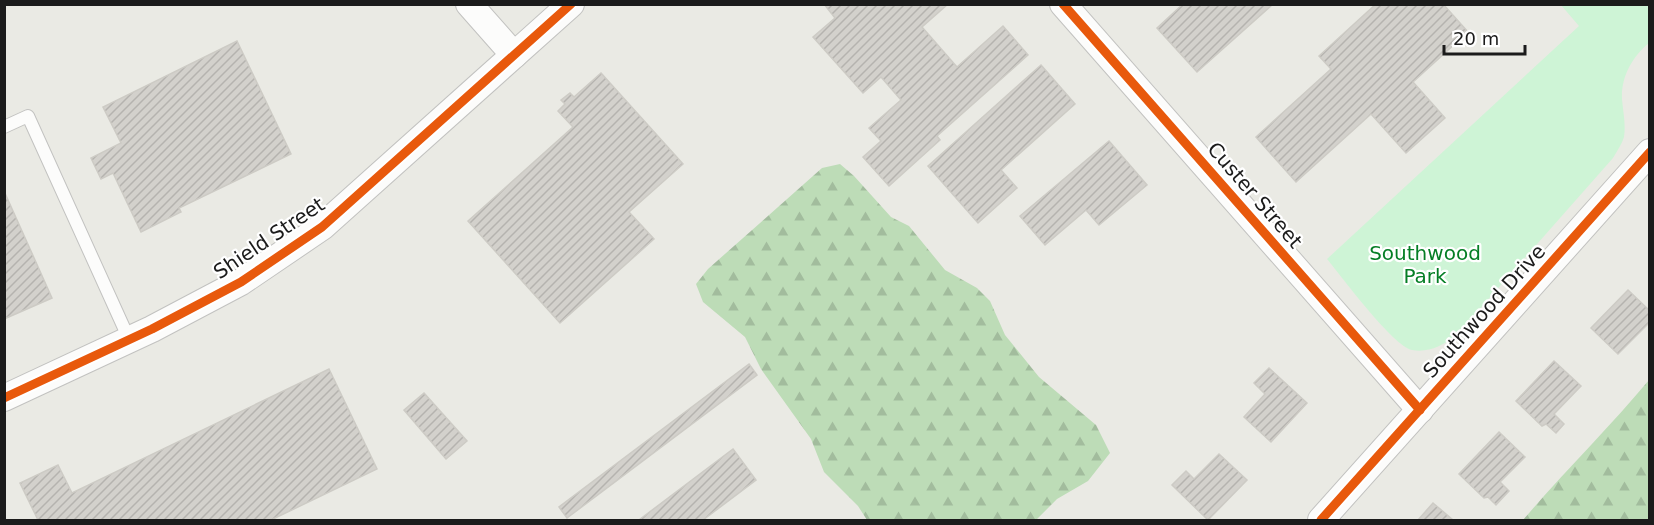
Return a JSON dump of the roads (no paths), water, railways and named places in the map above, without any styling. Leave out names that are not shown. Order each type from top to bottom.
[{"type":"street","points":[[469,4],[514,55]]},
{"type":"street","name":"Shield Street","points":[[4,398],[129,339],[241,282],[322,226],[571,4]]},
{"type":"street","name":"Custer Street","points":[[1063,4],[1420,410]]},
{"type":"street","name":"Southwood Drive","points":[[1321,520],[1650,152]]},
{"type":"lane","points":[[4,127],[28,116],[129,339]]},
{"type":"park label","name":"Southwood Park","points":[[1425,264]]}]
